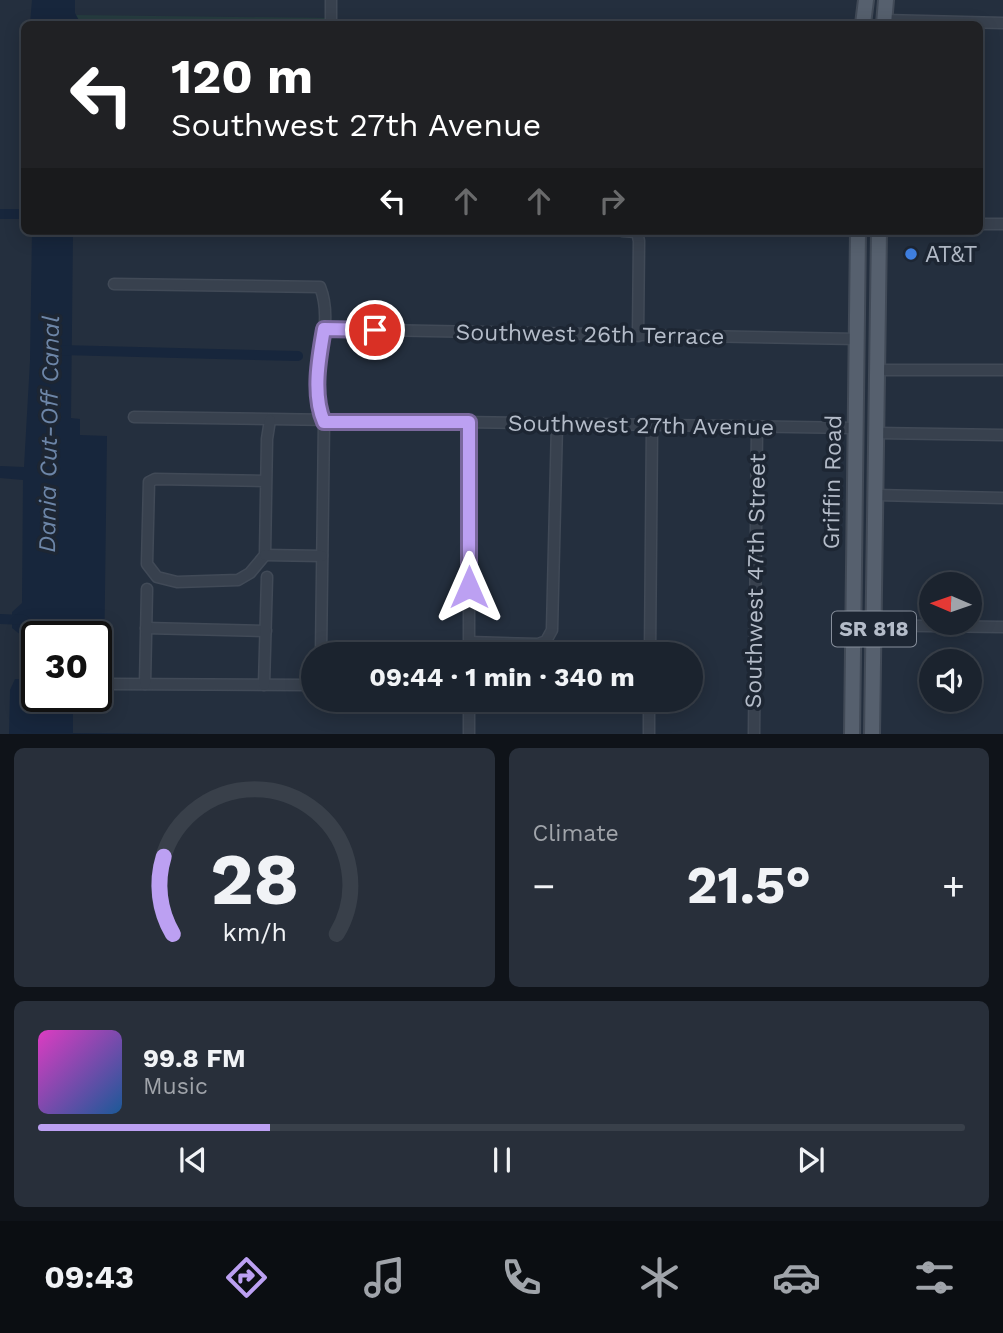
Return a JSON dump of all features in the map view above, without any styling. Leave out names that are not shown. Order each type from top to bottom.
[{"type":"main road","points":[[863,21],[866,0]]},
{"type":"main road","points":[[884,21],[886,0]]},
{"type":"main road","name":"Griffin Road","points":[[852,734],[858,235]]},
{"type":"main road","name":"Griffin Road","points":[[873,734],[879,235]]},
{"type":"main road","points":[[856,396],[877,433]]},
{"type":"main road","points":[[855,428],[876,465]]},
{"type":"street","points":[[331,0],[331,21]]},
{"type":"street","points":[[983,23],[1003,23]]},
{"type":"street","points":[[983,224],[1003,224]]},
{"type":"street","points":[[637,235],[638,336]]},
{"type":"street","points":[[114,284],[320,287],[323,295],[324,329],[320,349],[318,408],[324,422],[321,642]]},
{"type":"street","name":"Southwest 26th Terrace","points":[[324,329],[857,339]]},
{"type":"street","points":[[877,370],[1003,370]]},
{"type":"street","name":"Southwest 27th Avenue","points":[[134,417],[324,422],[855,428]]},
{"type":"street","points":[[266,481],[155,479],[149,482],[147,564],[157,578],[177,582],[238,580],[250,573],[265,555],[267,439],[270,420]]},
{"type":"street","points":[[469,422],[469,642]]},
{"type":"street","points":[[543,642],[552,630],[557,425]]},
{"type":"street","points":[[650,642],[652,426]]},
{"type":"street","name":"Southwest 47th Street","points":[[754,734],[757,428]]},
{"type":"street","points":[[877,433],[1003,435]]},
{"type":"street","points":[[876,495],[1003,498]]},
{"type":"street","points":[[265,555],[322,556]]},
{"type":"street","points":[[264,685],[267,577]]},
{"type":"street","points":[[145,684],[147,589]]},
{"type":"street","points":[[853,625],[1003,627]]},
{"type":"street","points":[[146,628],[266,631]]},
{"type":"street","points":[[112,684],[301,685]]},
{"type":"street","points":[[468,712],[469,734]]},
{"type":"street","points":[[649,712],[649,734]]},
{"type":"green space","points":[[75,15],[329,18],[329,21],[75,21]]},
{"type":"water","points":[[32,0],[75,0],[75,13],[79,21],[30,21]]},
{"type":"water","name":"Dania Cut-Off Canal","points":[[32,235],[73,235],[71,418],[80,419],[80,435],[107,436],[105,621],[21,621],[21,635],[12,628],[12,612],[22,603],[23,480],[0,478],[0,466],[24,467],[30,361]]},
{"type":"water","points":[[15,679],[21,679],[21,712],[73,712],[73,733],[199,734],[9,734],[10,690]]},
{"type":"waterway","points":[[0,214],[21,214]]},
{"type":"waterway","name":"Dania Cut-Off Canal","points":[[61,350],[298,356]]},
{"type":"waterway","points":[[0,619],[24,620]]},
{"type":"place","name":"AT&T","points":[[911,254]]},
{"type":"route","points":[[375,330],[324,329],[320,349],[318,408],[324,422],[469,422],[469,587]]}]
